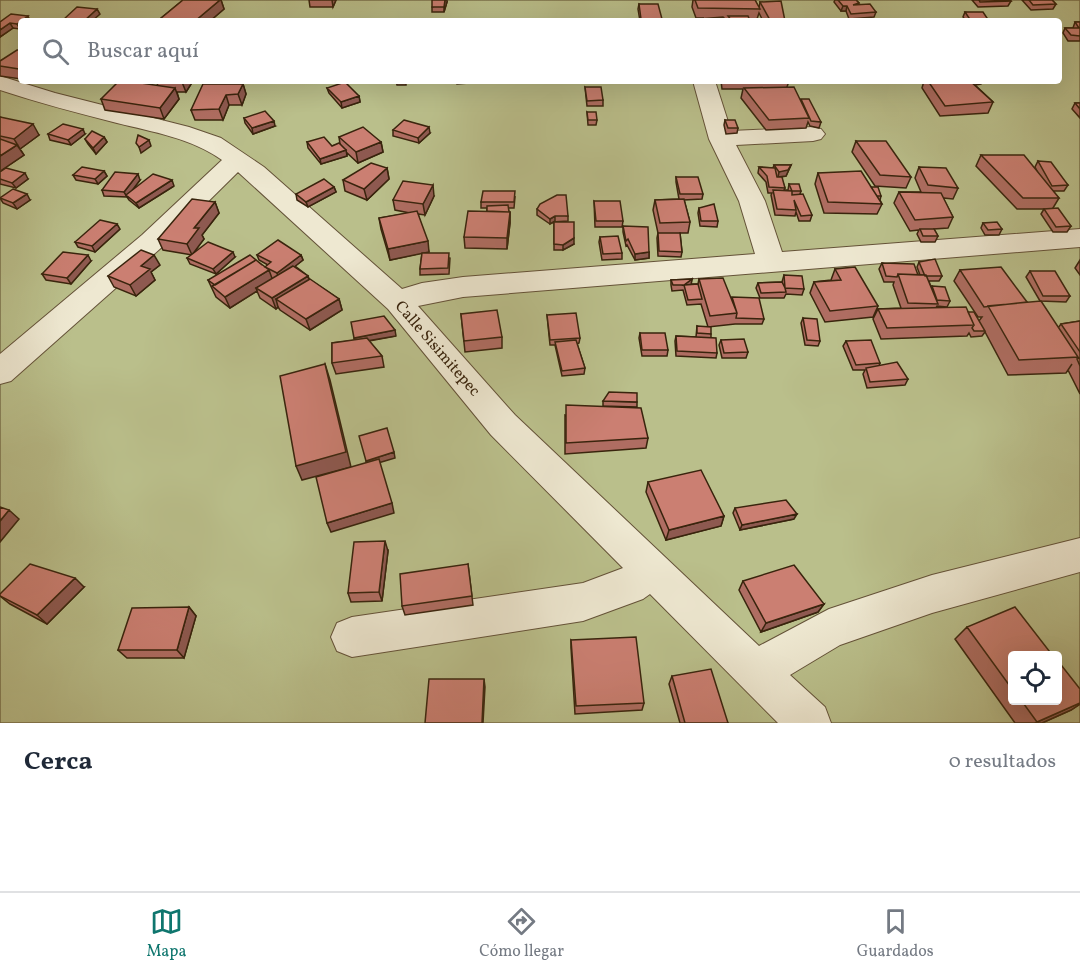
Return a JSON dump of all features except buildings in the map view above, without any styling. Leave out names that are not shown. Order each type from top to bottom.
[{"type":"street","name":"Calle Sisimitepec","points":[[0,83],[47,98],[181,132],[213,143],[237,159],[398,302],[502,425],[809,723]]},
{"type":"street","points":[[705,84],[721,139],[752,201],[772,263]]},
{"type":"street","points":[[721,139],[813,134]]},
{"type":"street","points":[[0,372],[152,241],[237,159]]},
{"type":"street","points":[[398,302],[422,293],[463,287],[1080,238]]},
{"type":"street","points":[[755,672],[829,629],[932,594],[1080,555]]},
{"type":"street","points":[[352,637],[583,602],[629,586],[651,572]]},
{"type":"green space","points":[[0,0],[1080,0],[1080,723],[0,723]]}]
